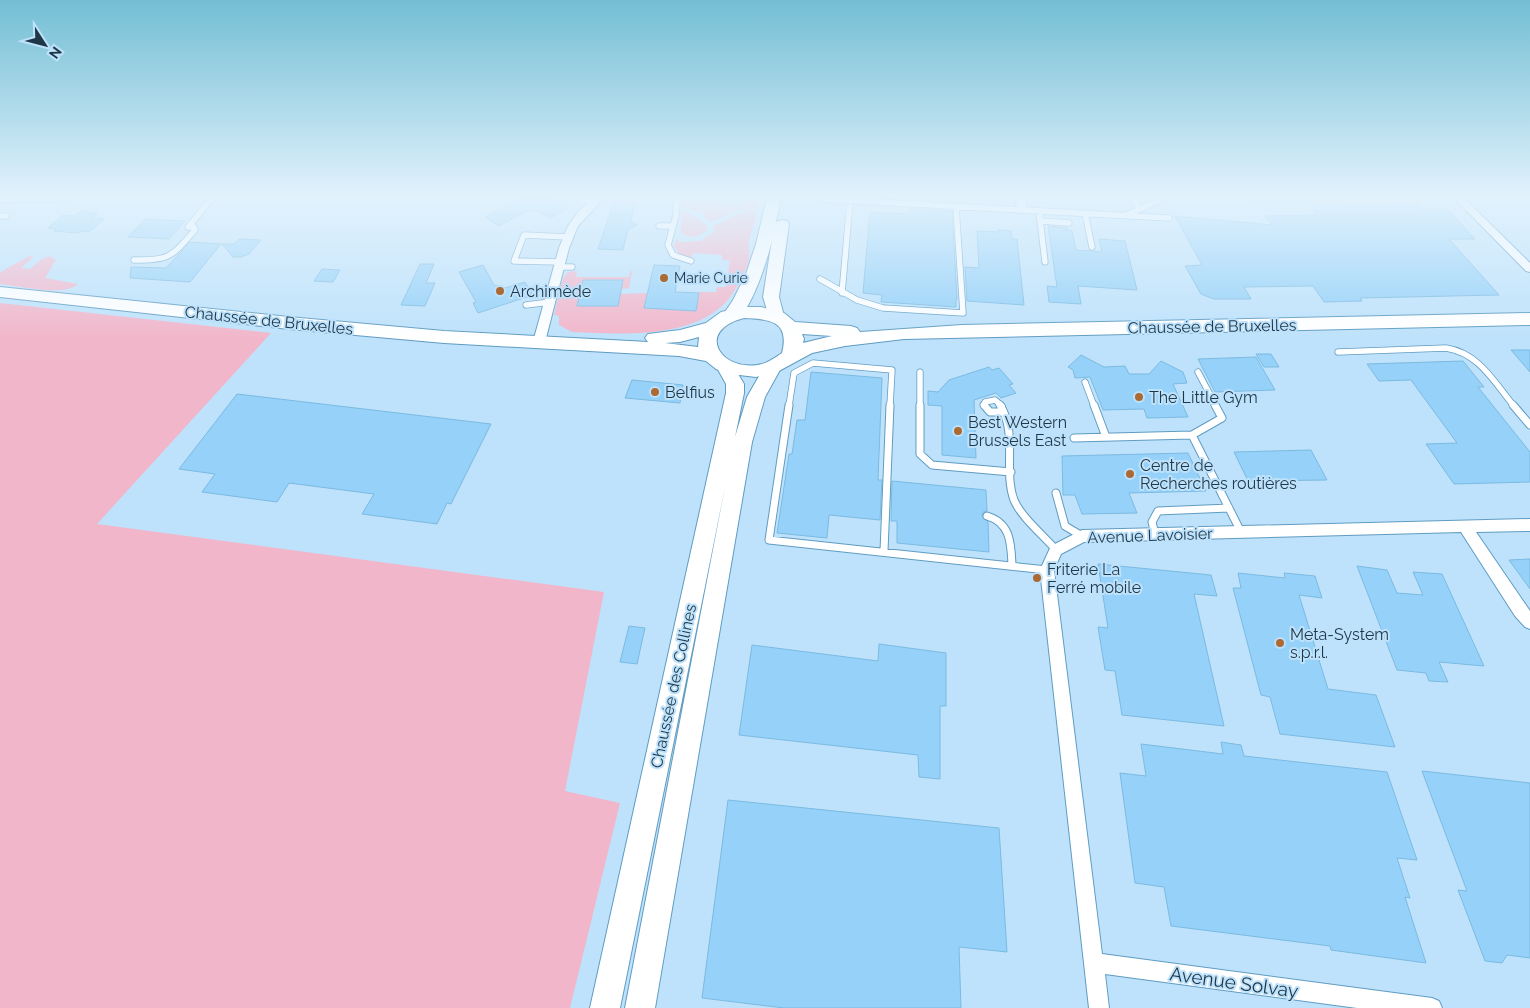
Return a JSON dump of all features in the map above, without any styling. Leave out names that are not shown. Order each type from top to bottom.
[{"type":"main road","points":[[731,315],[746,293],[757,266],[762,245]]},
{"type":"main road","points":[[776,316],[771,297],[778,245]]},
{"type":"main road","name":"Chaussée de Bruxelles","points":[[0,292],[289,323],[444,337],[679,350],[719,361],[740,371],[757,371],[772,368],[784,362],[792,355],[824,344],[893,334],[1530,319]]},
{"type":"main road","name":"Chaussée de Bruxelles","points":[[539,342],[680,336],[712,327],[731,315],[746,312],[762,312],[776,316],[791,327],[893,334]]},
{"type":"main road","points":[[712,327],[708,336],[707,346],[719,361]]},
{"type":"main road","points":[[791,327],[796,336],[796,346],[792,355]]},
{"type":"main road","name":"Chaussée des Collines","points":[[605,1008],[735,393],[735,384],[719,361]]},
{"type":"main road","name":"Chaussée des Collines","points":[[640,1008],[742,442],[756,398],[772,368]]},
{"type":"street","points":[[539,342],[566,245]]},
{"type":"street","points":[[1506,245],[1530,269]]},
{"type":"street","name":"Avenue Lavoisier","points":[[1056,550],[1082,536],[1530,525]]},
{"type":"street","points":[[1464,526],[1520,611],[1530,622]]},
{"type":"street","points":[[1056,550],[1047,570],[1099,1008]]},
{"type":"street","name":"Avenue Solvay","points":[[1095,963],[1432,1008]]},
{"type":"lane","points":[[134,260],[156,261],[170,258],[182,245]]},
{"type":"lane","points":[[520,245],[514,261],[572,267]]},
{"type":"lane","points":[[668,245],[674,255],[691,261]]},
{"type":"lane","points":[[842,292],[846,245]]},
{"type":"lane","points":[[820,279],[857,300],[883,308],[962,313],[958,245]]},
{"type":"lane","points":[[1043,245],[1045,262]]},
{"type":"lane","points":[[526,304],[550,302]]},
{"type":"lane","points":[[1338,352],[1446,348],[1460,350],[1474,358],[1530,425]]},
{"type":"lane","points":[[884,551],[892,370],[813,363],[794,373],[769,540],[1047,570]]},
{"type":"lane","points":[[920,372],[920,454],[932,465],[1011,472]]},
{"type":"lane","points":[[1074,438],[1192,435],[1222,418],[1198,372]]},
{"type":"lane","points":[[1085,382],[1106,437]]},
{"type":"lane","points":[[1002,410],[1008,422],[1014,500],[1056,550]]},
{"type":"lane","points":[[1192,435],[1241,532]]},
{"type":"lane","points":[[1056,493],[1064,526],[1082,536]]},
{"type":"lane","points":[[1155,534],[1152,522],[1158,511],[1230,508]]},
{"type":"lane","points":[[987,516],[999,520],[1006,527],[1010,542],[1012,566]]},
{"type":"shaded area","points":[[674,245],[749,245],[748,264],[737,286],[722,306],[707,317],[670,329],[650,332],[572,332],[559,325],[559,316],[554,315],[563,278],[568,272],[577,271],[576,277],[629,277],[630,271],[632,271],[629,288],[621,289],[623,281],[578,306],[618,306],[620,294],[647,293],[644,308],[696,311],[699,292],[716,292],[717,287],[726,287],[730,260],[722,260],[722,255],[693,253],[691,258],[679,254]]},
{"type":"shaded area","points":[[29,256],[33,257],[21,268],[30,269],[43,258],[50,256],[56,260],[45,278],[78,284],[71,288],[52,290],[0,284],[0,273]]},
{"type":"shaded area","points":[[0,303],[271,333],[97,524],[604,592],[565,791],[620,803],[570,1008],[0,1008]]},
{"type":"building","points":[[187,245],[220,245],[190,282],[130,278],[131,267],[166,268]]},
{"type":"building","points":[[223,245],[257,245],[249,254],[233,257]]},
{"type":"building","points":[[599,245],[624,245],[623,250],[598,249]]},
{"type":"building","points":[[867,245],[954,245],[956,307],[881,302],[882,295],[863,293]]},
{"type":"building","points":[[978,245],[1018,245],[1024,305],[967,301],[965,267],[979,268]]},
{"type":"building","points":[[1051,245],[1075,245],[1076,250],[1102,252],[1100,245],[1126,245],[1137,290],[1078,286],[1081,304],[1049,302],[1047,286],[1057,287]]},
{"type":"building","points":[[1191,245],[1454,245],[1499,295],[1360,298],[1362,301],[1324,302],[1313,286],[1244,287],[1251,299],[1214,299],[1201,294],[1185,266],[1202,265]]},
{"type":"building","points":[[420,264],[434,264],[426,283],[435,283],[425,306],[401,305]]},
{"type":"building","name":"Archimède","points":[[483,265],[494,285],[505,288],[525,282],[533,295],[478,313],[473,303],[476,302],[459,272]]},
{"type":"building","name":"Marie Curie","points":[[654,265],[680,266],[675,292],[699,293],[696,311],[644,308]]},
{"type":"building","points":[[322,269],[340,270],[333,282],[314,281]]},
{"type":"building","points":[[583,280],[623,280],[618,306],[577,306]]},
{"type":"building","points":[[1511,350],[1530,350],[1530,372]]},
{"type":"building","points":[[1256,354],[1271,354],[1279,367],[1264,367]]},
{"type":"building","name":"The Little Gym","points":[[1081,355],[1104,367],[1125,366],[1129,374],[1149,374],[1161,361],[1183,372],[1187,383],[1173,384],[1188,417],[1147,418],[1144,409],[1103,410],[1090,377],[1075,378],[1073,370],[1068,367]]},
{"type":"building","points":[[1256,357],[1275,390],[1215,392],[1198,359]]},
{"type":"building","points":[[1463,361],[1484,387],[1478,387],[1530,452],[1530,482],[1454,484],[1426,444],[1457,443],[1411,380],[1379,381],[1367,364]]},
{"type":"building","name":"Best Western Brussels East","points":[[989,367],[992,370],[999,368],[1013,384],[1009,385],[1016,393],[1001,398],[996,393],[974,400],[976,458],[942,455],[942,406],[928,405],[928,391],[938,392],[949,380]]},
{"type":"building","points":[[811,372],[882,378],[878,480],[882,480],[880,520],[829,515],[827,538],[777,533],[789,454],[792,454],[797,420],[805,420]]},
{"type":"building","name":"Belfius","points":[[632,380],[683,385],[680,403],[625,398]]},
{"type":"building","points":[[237,394],[491,424],[451,504],[447,503],[437,524],[362,514],[374,494],[289,483],[277,502],[202,492],[215,474],[179,469]]},
{"type":"building","points":[[1311,450],[1327,480],[1248,481],[1234,452]]},
{"type":"building","name":"Centre de Recherches routières","points":[[1188,453],[1206,491],[1129,493],[1137,513],[1082,514],[1075,495],[1063,495],[1062,456]]},
{"type":"building","points":[[892,481],[986,490],[987,511],[983,512],[982,516],[988,522],[989,552],[897,543],[897,521],[891,521]]},
{"type":"building","points":[[1530,559],[1530,589],[1509,560]]},
{"type":"building","points":[[1098,564],[1211,575],[1217,596],[1194,594],[1224,726],[1122,715],[1115,671],[1105,670],[1098,627],[1108,628]]},
{"type":"building","points":[[1357,566],[1387,570],[1397,593],[1423,595],[1413,572],[1442,574],[1484,666],[1439,662],[1448,682],[1429,681],[1426,673],[1397,670]]},
{"type":"building","name":"Meta-System s.p.r.l.","points":[[1238,573],[1285,578],[1284,573],[1315,576],[1322,598],[1299,595],[1328,689],[1376,695],[1395,747],[1280,734],[1270,697],[1261,695],[1233,588],[1241,588]]},
{"type":"building","points":[[629,626],[645,628],[637,664],[620,662]]},
{"type":"building","points":[[879,644],[946,653],[946,706],[940,706],[940,779],[919,777],[918,755],[739,735],[752,645],[878,661]]},
{"type":"building","points":[[1221,742],[1241,745],[1244,756],[1387,772],[1417,860],[1397,858],[1410,898],[1405,897],[1426,963],[1331,950],[1330,946],[1171,926],[1164,887],[1135,883],[1120,773],[1146,776],[1141,744],[1223,754]]},
{"type":"building","points":[[1422,771],[1530,783],[1530,958],[1507,955],[1502,963],[1485,961],[1458,890],[1467,891]]},
{"type":"building","points":[[728,800],[999,828],[1007,952],[959,947],[961,1008],[784,1008],[702,998]]},
{"type":"place","name":"Marie Curie","points":[[664,278]]},
{"type":"place","name":"Archimède","points":[[500,291]]},
{"type":"place","name":"Belfius","points":[[655,392]]},
{"type":"place","name":"The Little Gym","points":[[1139,397]]},
{"type":"place","name":"Best Western Brussels East","points":[[958,431]]},
{"type":"place","name":"Centre de Recherches routières","points":[[1130,474]]},
{"type":"place","name":"Friterie La Ferré mobile","points":[[1037,578]]},
{"type":"place","name":"Meta-System s.p.r.l.","points":[[1280,643]]}]
